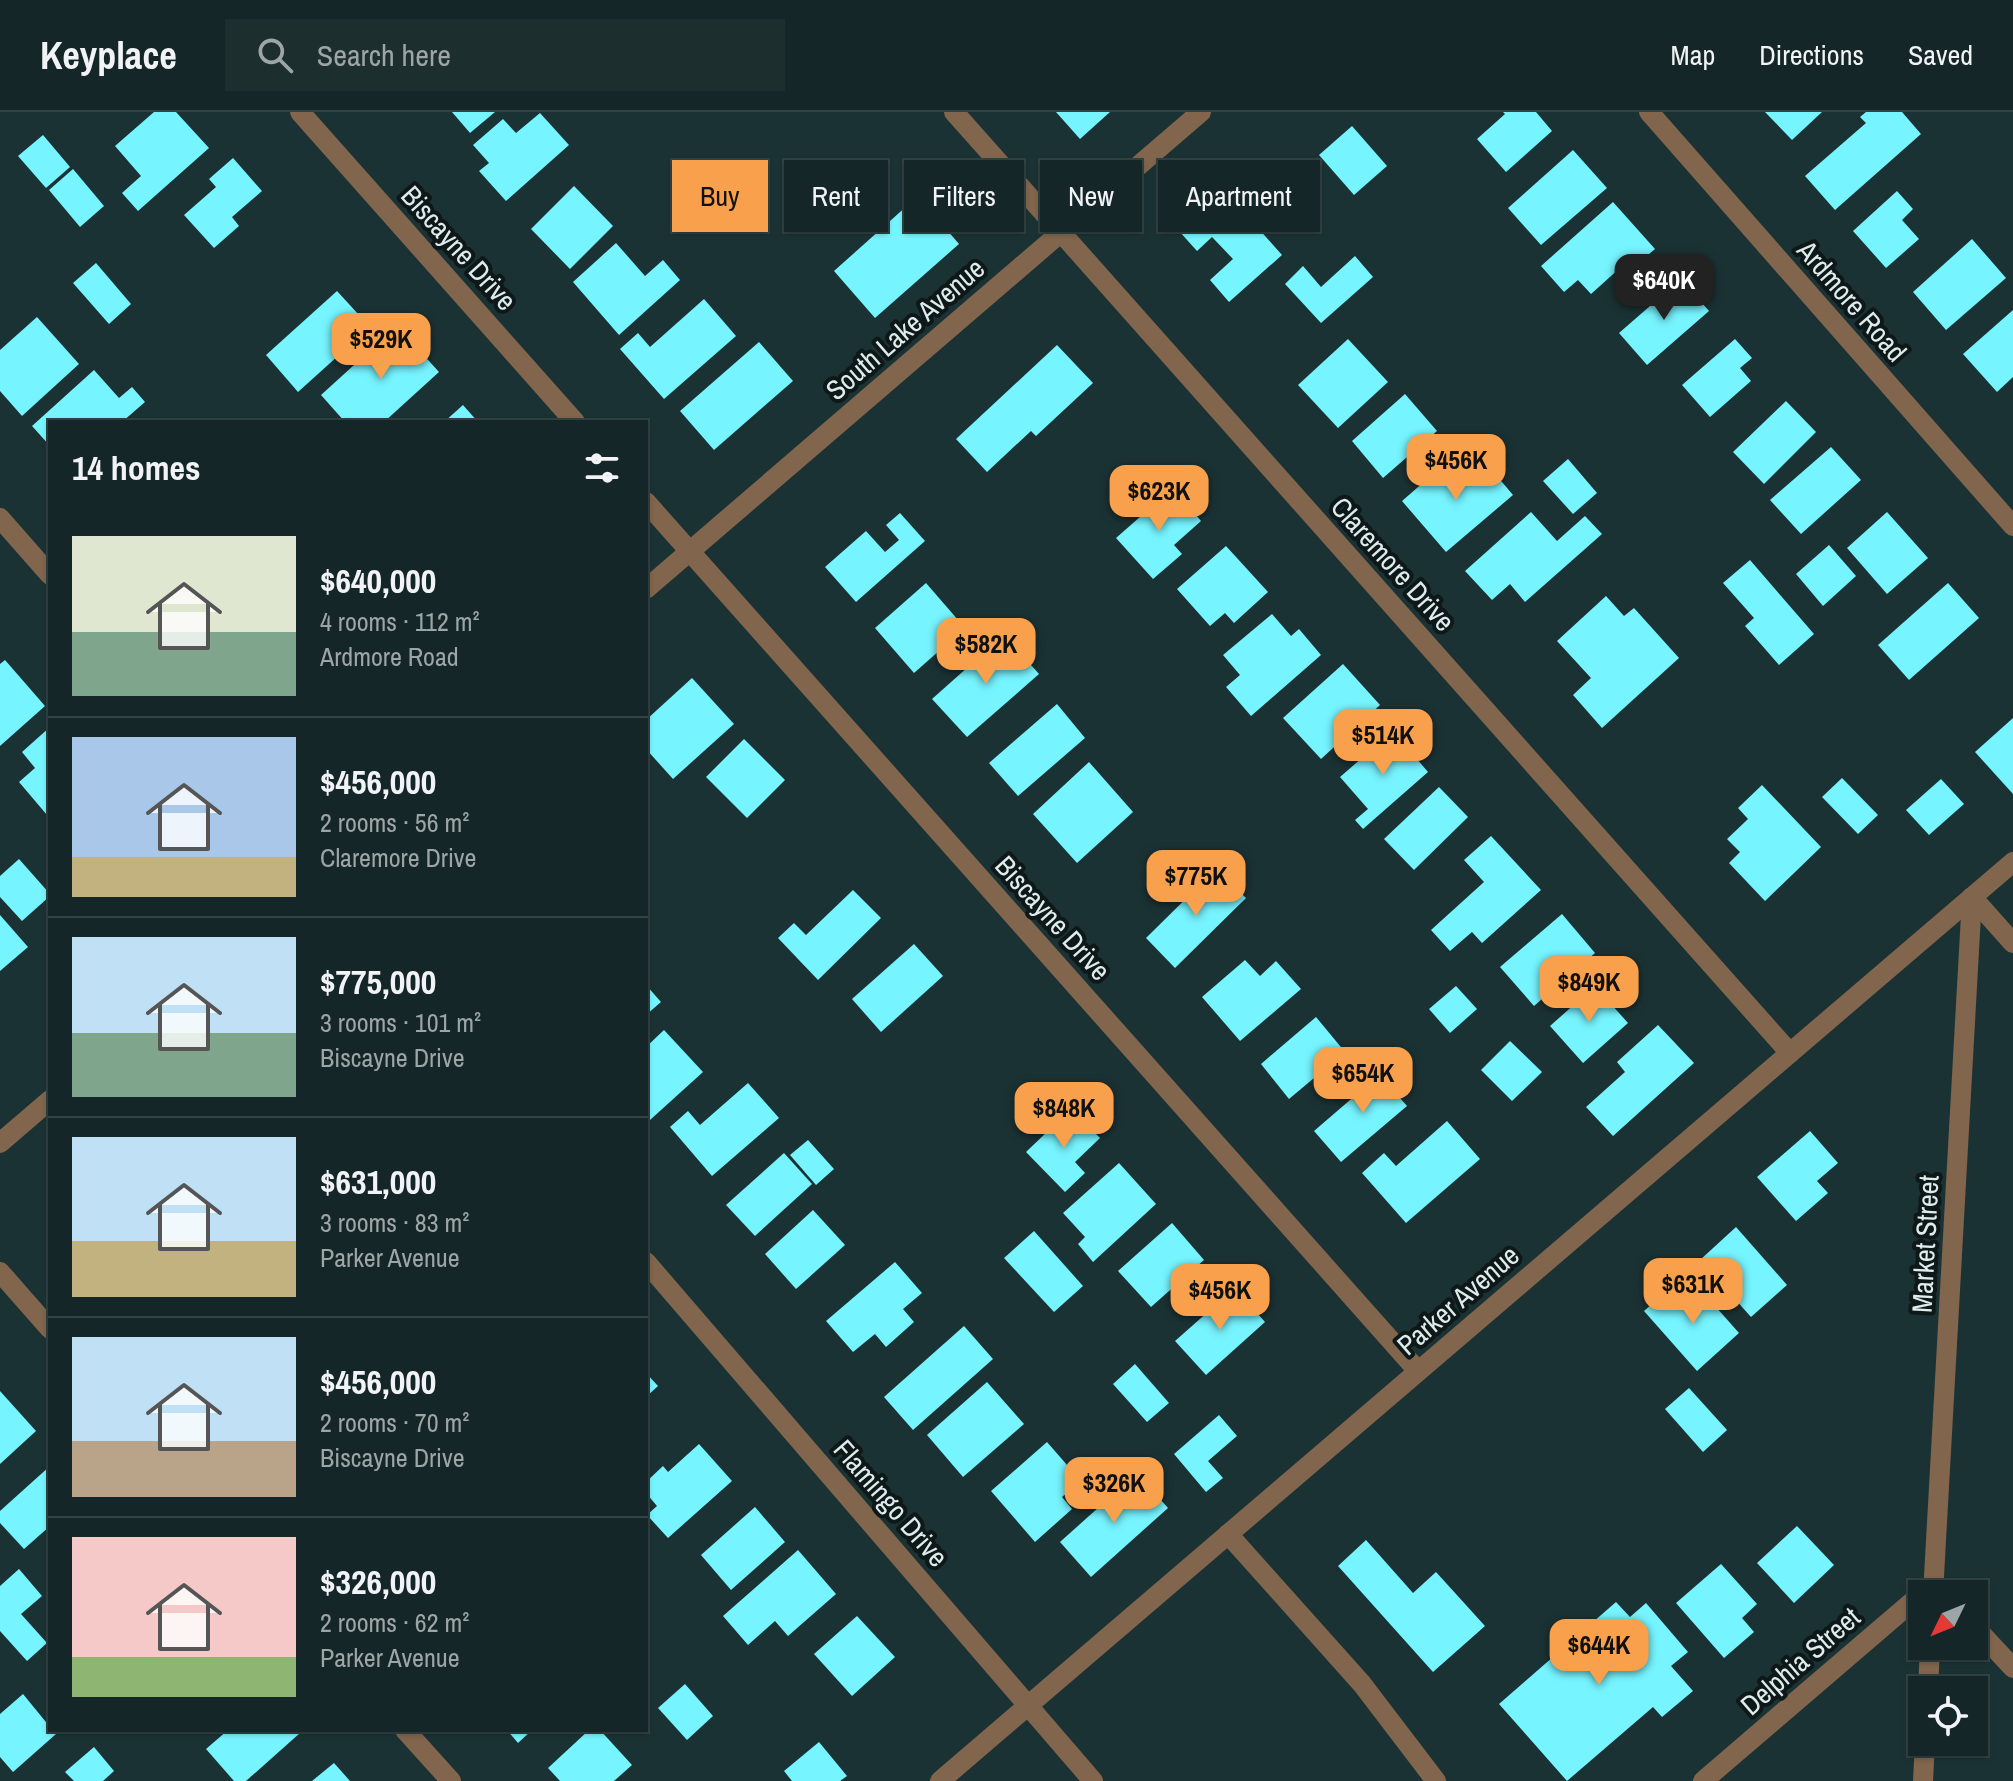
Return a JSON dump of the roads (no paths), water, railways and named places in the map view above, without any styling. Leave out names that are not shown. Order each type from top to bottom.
[{"type":"street","name":"Biscayne Drive","points":[[300,112],[573,420]]},
{"type":"street","name":"Claremore Drive","points":[[954,112],[1040,208]]},
{"type":"street","name":"South Lake Avenue","points":[[1142,163],[1201,112]]},
{"type":"street","name":"Ardmore Road","points":[[1649,112],[2013,526]]},
{"type":"street","name":"Claremore Drive","points":[[1061,232],[1790,1053]]},
{"type":"street","name":"South Lake Avenue","points":[[648,587],[1061,232]]},
{"type":"street","name":"Biscayne Drive","points":[[648,504],[1418,1371]]},
{"type":"street","points":[[0,518],[48,573]]},
{"type":"street","name":"Parker Avenue","points":[[940,1781],[2013,862]]},
{"type":"street","points":[[1972,897],[2013,943]]},
{"type":"street","name":"Market Street","points":[[1938,1580],[1972,897]]},
{"type":"street","points":[[0,1143],[48,1102]]},
{"type":"street","name":"Flamingo Drive","points":[[648,1264],[1093,1781]]},
{"type":"street","points":[[0,1272],[48,1327]]},
{"type":"street","points":[[1228,1534],[1362,1684],[1436,1781]]},
{"type":"street","name":"Delphia Street","points":[[1703,1781],[1908,1614]]},
{"type":"street","points":[[1988,1641],[2013,1668]]},
{"type":"street","points":[[407,1732],[451,1781]]},
{"type":"street","points":[[1923,1781],[1924,1756]]}]
